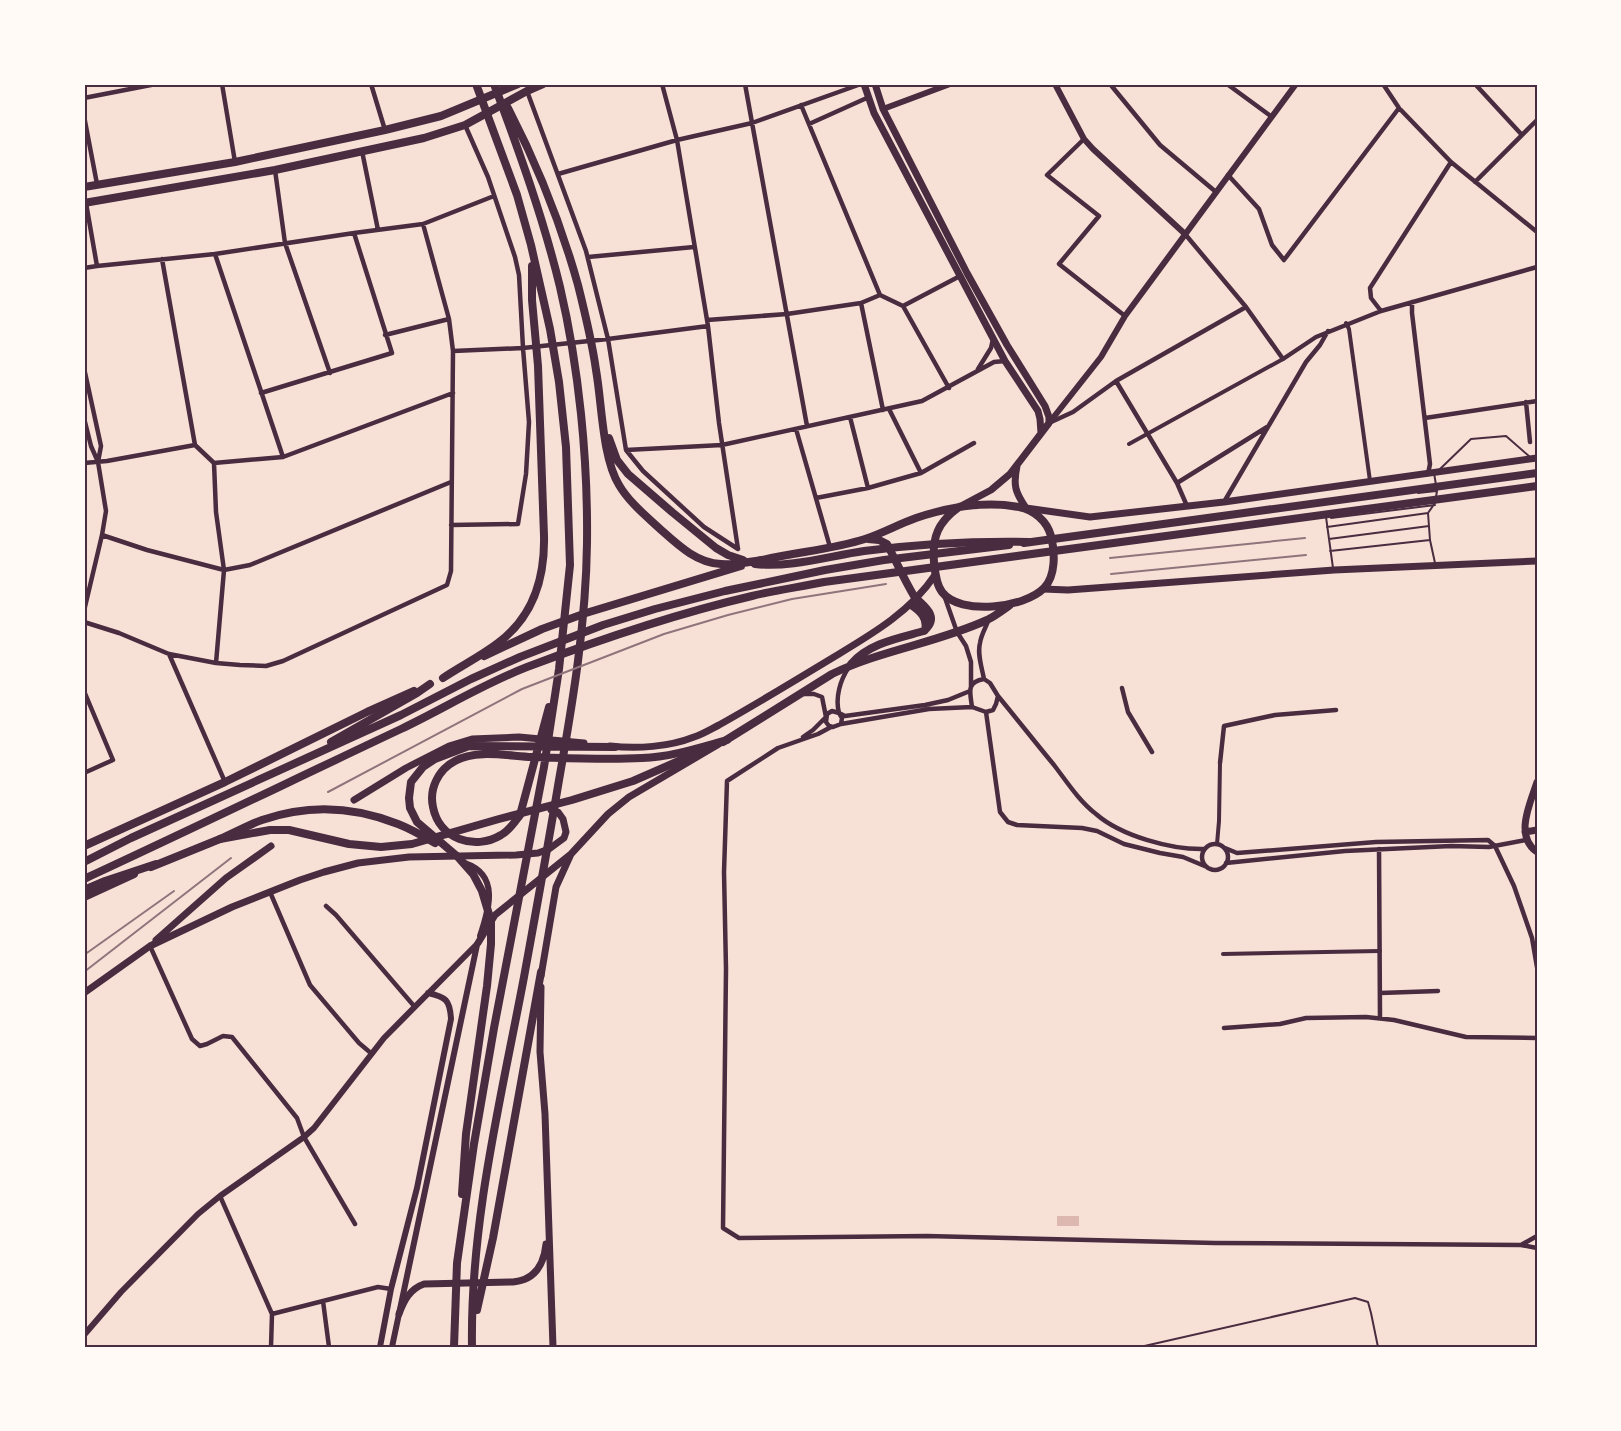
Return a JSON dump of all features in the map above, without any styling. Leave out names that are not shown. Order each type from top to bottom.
[{"type":"highway","points":[[457,1263],[494,1028],[544,767],[559,669],[570,565],[566,447],[550,329],[517,195],[476,84]]},
{"type":"highway","points":[[495,84],[524,139],[543,183],[578,284],[596,368],[610,465],[618,484],[638,509],[691,555],[711,563],[722,564],[762,560]]},
{"type":"highway","points":[[472,1347],[477,1237],[570,718],[580,643],[587,542],[582,427],[573,358],[560,289],[537,202],[495,84]]},
{"type":"highway","points":[[443,678],[499,642],[517,625],[531,606],[542,575],[544,556],[538,366],[532,300],[531,245]]},
{"type":"highway","points":[[602,412],[611,446],[617,460],[628,474],[716,548],[740,560],[777,565],[904,546],[986,541],[1029,542]]},
{"type":"highway","points":[[559,669],[519,815],[512,826],[491,841],[476,843],[456,838],[441,826],[434,813],[432,797],[437,777],[455,761],[470,756],[484,755],[584,758],[670,756],[727,740]]},
{"type":"highway","points":[[443,852],[417,822],[410,808],[409,798],[411,782],[423,767],[435,759],[469,746],[615,747]]},
{"type":"highway","points":[[220,839],[261,820],[301,810],[333,808],[351,810],[400,824],[443,852],[458,857],[473,874],[482,891],[491,921],[491,944],[466,1134],[454,1347]]},
{"type":"highway","points":[[472,1334],[493,1238],[542,972]]},
{"type":"main road","points":[[84,187],[235,162],[385,130],[441,116],[516,84]]},
{"type":"main road","points":[[85,203],[275,170],[424,138],[465,125],[543,84]]},
{"type":"main road","points":[[863,84],[874,113],[1005,361],[1038,411],[1041,433]]},
{"type":"main road","points":[[875,84],[883,109],[967,273],[1007,345],[1045,406],[1049,417],[1050,423],[1010,474],[991,490],[958,507],[940,524],[934,545],[935,575],[943,594],[953,601],[968,605],[989,607],[1012,604]]},
{"type":"main road","points":[[84,846],[225,782],[542,629],[712,573],[865,538],[918,517],[958,507],[1004,504],[1090,517],[1224,502],[1534,458]]},
{"type":"main road","points":[[1017,466],[1015,479],[1017,494],[1026,508],[1046,524],[1053,544],[1053,566],[1043,589]]},
{"type":"main road","points":[[84,862],[401,715],[520,657],[603,625],[655,609],[724,591],[884,560],[1537,472]]},
{"type":"main road","points":[[84,879],[516,672],[628,630],[754,595],[834,581],[1537,486]]},
{"type":"main road","points":[[850,665],[857,657],[874,647],[924,631],[929,626],[931,617],[927,609],[914,602],[887,544],[865,538]]},
{"type":"main road","points":[[478,943],[495,915],[571,854],[608,814],[629,797],[727,740],[832,674],[850,665],[989,620],[1012,604],[1043,589],[1068,590],[1334,570],[1537,561]]},
{"type":"main road","points":[[354,800],[406,768],[449,746],[472,739],[519,737],[615,747],[671,744],[694,737],[719,725],[880,629],[914,602],[935,575]]},
{"type":"main road","points":[[282,770],[430,684]]},
{"type":"main road","points":[[84,890],[220,839],[270,830],[289,830],[350,844],[381,847],[412,844],[633,781],[727,740]]},
{"type":"main road","points":[[1537,782],[1525,822],[1527,840],[1537,852]]},
{"type":"main road","points":[[150,945],[232,907],[310,876],[358,863],[443,852],[516,855],[538,853],[549,849],[564,838],[566,832],[566,825],[558,812],[541,808]]},
{"type":"main road","points":[[1527,840],[1537,830]]},
{"type":"main road","points":[[84,856],[132,838]]},
{"type":"main road","points":[[1527,840],[1537,842]]},
{"type":"main road","points":[[84,993],[150,945],[226,878],[271,846]]},
{"type":"main road","points":[[553,1347],[545,1114],[540,1052],[542,972],[556,887],[571,854]]},
{"type":"main road","points":[[84,897],[156,864]]},
{"type":"main road","points":[[399,1314],[408,1295],[424,1284],[520,1281],[531,1277],[541,1264],[549,1226]]},
{"type":"street","points":[[84,98],[156,84]]},
{"type":"street","points":[[222,84],[235,162]]},
{"type":"street","points":[[371,84],[385,130]]},
{"type":"street","points":[[527,91],[588,257],[608,339],[626,450],[643,471],[704,527],[738,549],[707,323],[677,140],[662,84]]},
{"type":"street","points":[[745,84],[807,426]]},
{"type":"street","points":[[558,174],[677,140],[752,123],[863,84]]},
{"type":"street","points":[[883,109],[951,84]]},
{"type":"street","points":[[1056,84],[1084,139],[1185,234],[1246,307],[1283,358]]},
{"type":"street","points":[[1110,84],[1160,145],[1216,192]]},
{"type":"street","points":[[1227,84],[1272,117]]},
{"type":"street","points":[[1050,423],[1101,357],[1125,316],[1296,84]]},
{"type":"street","points":[[1383,84],[1399,108],[1451,162],[1537,232]]},
{"type":"street","points":[[1475,84],[1522,135]]},
{"type":"street","points":[[809,124],[869,98]]},
{"type":"street","points":[[801,105],[880,295],[903,306],[949,388]]},
{"type":"street","points":[[1228,175],[1259,209],[1272,245],[1284,260],[1399,108]]},
{"type":"street","points":[[84,116],[97,184]]},
{"type":"street","points":[[1475,182],[1537,120]]},
{"type":"street","points":[[451,525],[518,524],[526,474],[529,422],[517,266],[488,177],[465,125]]},
{"type":"street","points":[[1084,139],[1047,175],[1099,216],[1059,264],[1125,316]]},
{"type":"street","points":[[362,151],[378,230]]},
{"type":"street","points":[[1381,311],[1371,298],[1370,288],[1451,162]]},
{"type":"street","points":[[275,170],[285,243],[330,373]]},
{"type":"street","points":[[84,268],[215,254],[354,232],[423,224],[494,196]]},
{"type":"street","points":[[85,203],[97,266]]},
{"type":"street","points":[[84,622],[119,633],[170,654],[216,663],[266,666],[283,661],[447,585],[451,571],[453,351],[449,319],[423,224]]},
{"type":"street","points":[[261,393],[392,353],[354,232]]},
{"type":"street","points":[[588,257],[694,247]]},
{"type":"street","points":[[215,254],[283,457]]},
{"type":"street","points":[[162,260],[195,445],[214,464],[216,512],[224,570],[216,663]]},
{"type":"street","points":[[1129,444],[1283,358],[1316,337],[1346,323],[1537,267]]},
{"type":"street","points":[[903,306],[960,276]]},
{"type":"street","points":[[453,351],[523,348],[608,339],[707,323],[861,303],[880,295]]},
{"type":"street","points":[[1412,302],[1431,474]]},
{"type":"street","points":[[861,303],[883,410]]},
{"type":"street","points":[[1050,423],[1073,412],[1116,381],[1246,307]]},
{"type":"street","points":[[385,335],[449,319]]},
{"type":"street","points":[[1346,323],[1349,328],[1370,482]]},
{"type":"street","points":[[1224,502],[1306,362],[1328,331]]},
{"type":"street","points":[[976,371],[991,348],[994,338]]},
{"type":"street","points":[[626,450],[722,445],[889,409],[922,401],[994,362],[1005,361]]},
{"type":"street","points":[[84,368],[101,446],[98,462]]},
{"type":"street","points":[[1116,381],[1177,483],[1186,507]]},
{"type":"street","points":[[214,464],[283,457],[453,393]]},
{"type":"street","points":[[1425,418],[1537,401]]},
{"type":"street","points":[[1526,402],[1530,442]]},
{"type":"street","points":[[889,409],[921,473]]},
{"type":"street","points":[[850,417],[868,488]]},
{"type":"street","points":[[84,418],[91,447],[98,462],[106,511],[84,611]]},
{"type":"street","points":[[1177,483],[1269,425]]},
{"type":"street","points":[[796,429],[830,547]]},
{"type":"street","points":[[816,498],[868,488],[921,473],[974,443]]},
{"type":"street","points":[[84,463],[195,445]]},
{"type":"street","points":[[102,535],[147,550],[224,570],[250,565],[451,482]]},
{"type":"street","points":[[943,594],[957,632],[966,645],[971,662],[972,707]]},
{"type":"street","points":[[984,679],[979,649],[989,620]]},
{"type":"street","points":[[170,654],[225,782]]},
{"type":"street","points":[[841,724],[842,718],[837,699],[850,665]]},
{"type":"street","points":[[799,740],[832,711],[852,716],[925,705],[948,700],[971,688],[976,680],[984,679],[990,683],[1075,793],[1095,814],[1115,828],[1149,840],[1191,849],[1205,849]]},
{"type":"street","points":[[1122,688],[1128,712],[1152,752]]},
{"type":"street","points":[[84,691],[113,760],[84,773]]},
{"type":"street","points":[[800,694],[814,694],[822,697],[826,722],[831,727]]},
{"type":"street","points":[[998,696],[993,710],[986,712],[972,707],[929,709],[831,727],[818,734],[777,748],[727,781],[724,872],[726,969],[723,1228],[739,1238],[927,1236],[1215,1243],[1521,1245],[1537,1248]]},
{"type":"street","points":[[1217,844],[1220,762],[1224,726],[1275,715],[1336,710]]},
{"type":"street","points":[[986,712],[1000,812],[1008,822],[1017,825],[1082,828],[1097,831],[1124,844],[1183,857],[1217,870],[1226,863],[1345,851],[1495,846],[1527,840]]},
{"type":"street","points":[[1207,867],[1202,860],[1203,852],[1211,844],[1217,844],[1237,853],[1376,842],[1488,840],[1495,846],[1514,886],[1532,938],[1537,967]]},
{"type":"street","points":[[1225,848],[1228,857],[1226,863]]},
{"type":"street","points":[[1379,849],[1380,1018]]},
{"type":"street","points":[[392,1347],[478,943],[490,897],[487,882],[479,871],[443,852]]},
{"type":"street","points":[[270,892],[310,985],[359,1043],[372,1054]]},
{"type":"street","points":[[326,906],[414,1006]]},
{"type":"street","points":[[84,1335],[121,1292],[198,1214],[314,1128],[384,1038],[478,943]]},
{"type":"street","points":[[150,945],[192,1039],[200,1046],[223,1035],[232,1037],[297,1118],[304,1137],[355,1224]]},
{"type":"street","points":[[1222,954],[1380,951]]},
{"type":"street","points":[[1380,993],[1438,991]]},
{"type":"street","points":[[380,1347],[391,1289],[417,1188],[451,1019],[448,1003],[441,996],[428,993]]},
{"type":"street","points":[[1224,1028],[1280,1024],[1306,1018],[1380,1018],[1466,1037],[1537,1038]]},
{"type":"street","points":[[220,1196],[272,1314],[271,1347]]},
{"type":"street","points":[[1521,1245],[1537,1236]]},
{"type":"street","points":[[272,1314],[378,1287],[391,1289]]},
{"type":"street","points":[[323,1301],[329,1347]]},
{"type":"lane","points":[[1327,527],[1428,513],[1435,505],[1437,491],[1431,474],[1447,464],[1471,439],[1506,436],[1534,458]]},
{"type":"lane","points":[[1320,488],[1323,505],[1437,491]]},
{"type":"lane","points":[[1326,518],[1435,505]]},
{"type":"lane","points":[[1324,512],[1334,570]]},
{"type":"lane","points":[[1428,513],[1430,540],[1436,566]]},
{"type":"lane","points":[[1329,539],[1429,526]]},
{"type":"lane","points":[[1330,551],[1430,540]]},
{"type":"lane","points":[[1140,1347],[1355,1298],[1368,1302],[1378,1347]]},
{"type":"shaded area","points":[[1057,1216],[1079,1216],[1079,1226],[1057,1226]]},
{"type":"railway","points":[[1110,558],[1305,538]]},
{"type":"railway","points":[[1111,574],[1306,555]]},
{"type":"railway","points":[[328,792],[522,689],[664,634],[792,599],[886,584]]},
{"type":"railway","points":[[84,972],[231,858]]},
{"type":"railway","points":[[84,955],[174,891]]}]
